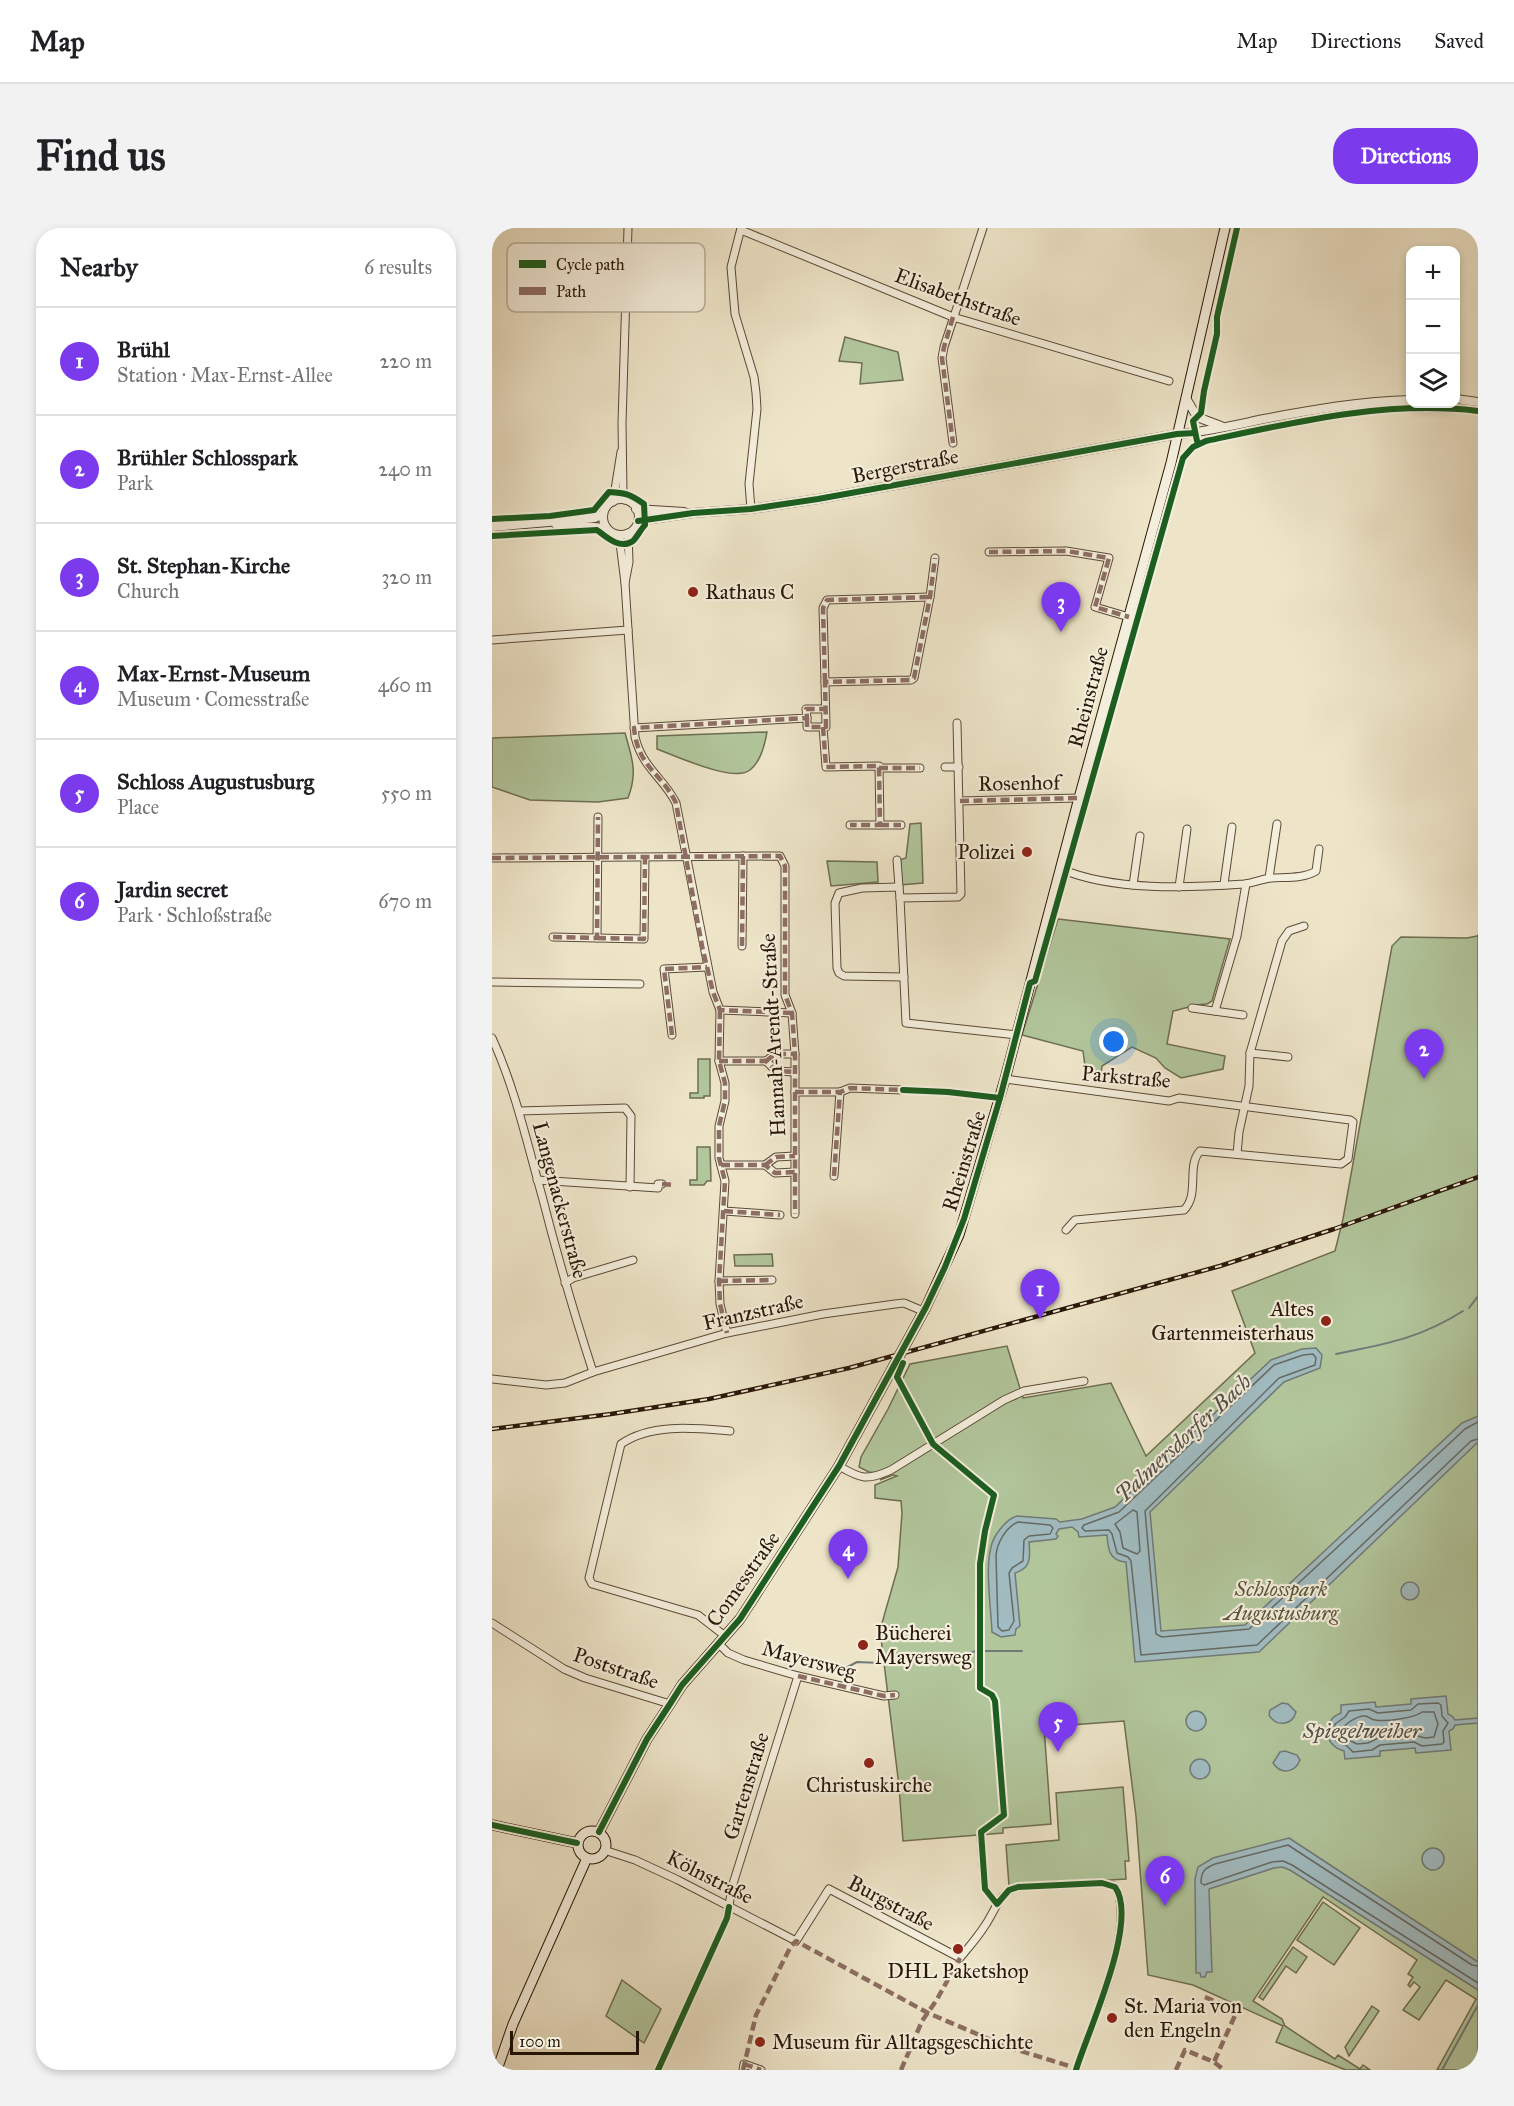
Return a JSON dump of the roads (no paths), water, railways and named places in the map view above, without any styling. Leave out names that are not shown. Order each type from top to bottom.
[{"type":"main road","name":"Rheinstraße","points":[[908,1340],[959,1234],[1005,1079],[1171,464],[1225,228]]},
{"type":"main road","name":"Comesstraße","points":[[599,1832],[647,1739],[682,1685],[722,1640],[754,1598],[839,1466],[908,1340]]},
{"type":"main road","points":[[492,1825],[577,1843]]},
{"type":"main road","points":[[594,1830],[599,1832],[604,1838],[604,1850],[599,1857],[587,1858],[579,1850],[577,1843],[581,1834],[594,1830]]},
{"type":"main road","points":[[495,2069],[587,1858]]},
{"type":"street","points":[[628,228],[628,243]]},
{"type":"street","points":[[953,443],[942,358],[953,317],[983,228]]},
{"type":"street","points":[[741,229],[731,267],[735,314],[754,377],[756,393],[757,409],[749,484],[751,509]]},
{"type":"street","name":"Elisabethstraße","points":[[741,229],[953,317],[1169,381]]},
{"type":"street","points":[[625,500],[622,447],[626,312]]},
{"type":"street","points":[[1186,398],[1197,417],[1225,427]]},
{"type":"street","name":"Bergerstraße","points":[[638,521],[818,499],[1350,404],[1406,400]]},
{"type":"street","points":[[1460,400],[1478,402]]},
{"type":"street","points":[[613,502],[622,447]]},
{"type":"street","points":[[492,527],[595,518],[603,514],[607,506],[613,502],[625,500],[636,509],[638,521],[633,530],[623,534],[614,534],[606,528],[550,523]]},
{"type":"street","name":"Bergerstraße","points":[[636,509],[693,513]]},
{"type":"street","points":[[603,514],[606,528]]},
{"type":"street","points":[[623,534],[634,728],[641,757],[670,791],[676,804],[707,967],[720,1010],[719,1061],[725,1083],[725,1101],[719,1126],[719,1158],[725,1180],[719,1281],[720,1304],[727,1333]]},
{"type":"street","points":[[989,552],[1066,551],[1109,558],[1095,607],[1129,616]]},
{"type":"street","points":[[825,682],[911,680],[914,678],[935,558]]},
{"type":"street","points":[[825,709],[806,709],[807,728],[826,727],[822,608],[827,600],[930,597]]},
{"type":"street","points":[[492,640],[628,630]]},
{"type":"street","points":[[634,728],[807,718]]},
{"type":"street","name":"Rosenhof","points":[[900,898],[961,896],[957,723]]},
{"type":"street","points":[[823,727],[826,767],[920,768]]},
{"type":"street","name":"Rosenhof","points":[[945,767],[959,766]]},
{"type":"street","points":[[879,768],[880,825]]},
{"type":"street","name":"Rosenhof","points":[[960,801],[1079,798]]},
{"type":"street","points":[[597,938],[598,817]]},
{"type":"street","points":[[1269,879],[1277,824]]},
{"type":"street","points":[[850,825],[901,825]]},
{"type":"street","points":[[1224,884],[1232,827]]},
{"type":"street","points":[[1179,886],[1187,829]]},
{"type":"street","points":[[1133,885],[1140,836]]},
{"type":"street","points":[[1061,869],[1096,879],[1133,885],[1246,884],[1309,875],[1316,871],[1319,849]]},
{"type":"street","points":[[492,858],[743,856],[742,946]]},
{"type":"street","name":"Hannah-Arendt-Straße","points":[[743,856],[780,856],[785,866],[785,995],[792,1013],[795,1054],[795,1214]]},
{"type":"street","points":[[553,937],[644,939],[645,858]]},
{"type":"street","points":[[897,860],[906,1023],[1017,1035]]},
{"type":"street","points":[[1215,1011],[1237,936],[1246,884]]},
{"type":"street","points":[[898,887],[862,888],[839,893],[835,903],[837,968],[844,976],[904,977]]},
{"type":"street","points":[[1066,1230],[1075,1220],[1184,1210],[1191,1198],[1197,1154],[1206,1150],[1238,1154],[1239,1132],[1248,1086],[1250,1053],[1282,941],[1289,931],[1304,926]]},
{"type":"street","points":[[672,1035],[664,969],[707,967]]},
{"type":"street","points":[[492,982],[640,984]]},
{"type":"street","points":[[1192,1008],[1243,1015]]},
{"type":"street","points":[[720,1010],[792,1013]]},
{"type":"street","name":"Langenackerstraße","points":[[492,1038],[502,1059],[519,1110],[565,1283],[593,1372]]},
{"type":"street","points":[[1250,1053],[1288,1057]]},
{"type":"street","points":[[719,1061],[766,1061],[775,1054],[795,1054]]},
{"type":"street","points":[[766,1061],[776,1071],[795,1072]]},
{"type":"street","name":"Parkstraße","points":[[1005,1079],[1169,1101],[1179,1098],[1244,1105],[1353,1122],[1348,1159],[1341,1164],[1238,1154]]},
{"type":"street","points":[[795,1092],[840,1092],[850,1088],[903,1090]]},
{"type":"street","points":[[834,1176],[840,1092]]},
{"type":"street","points":[[519,1110],[625,1108],[631,1116],[630,1187]]},
{"type":"street","points":[[721,1165],[765,1164],[776,1157],[795,1156]]},
{"type":"street","points":[[765,1164],[775,1173],[795,1173]]},
{"type":"street","points":[[537,1180],[658,1188],[658,1184],[662,1184]]},
{"type":"street","points":[[724,1211],[780,1215]]},
{"type":"street","points":[[565,1283],[573,1278],[633,1260]]},
{"type":"street","points":[[719,1281],[772,1280]]},
{"type":"street","name":"Franzstraße","points":[[492,1379],[546,1385],[565,1383],[593,1372],[727,1333],[823,1314],[895,1304],[904,1304],[923,1311]]},
{"type":"street","points":[[839,1466],[864,1478],[876,1477],[1004,1400],[1024,1391],[1084,1381]]},
{"type":"street","name":"Mayersweg","points":[[730,1431],[681,1429],[643,1433],[621,1444],[589,1578],[592,1584],[698,1615],[722,1640],[728,1653],[744,1660],[798,1676],[875,1694],[895,1695]]},
{"type":"street","name":"Poststraße","points":[[492,1623],[564,1669],[585,1678],[670,1704]]},
{"type":"street","name":"Gartenstraße","points":[[658,2070],[727,1918],[739,1866],[798,1676]]},
{"type":"street","points":[[981,1837],[985,1889],[997,1904],[1009,1890],[1018,1887],[1102,1882],[1115,1887],[1121,1902],[1119,1933],[1113,1964],[1100,2005]]},
{"type":"street","name":"Kölnstraße","points":[[604,1850],[636,1860],[796,1941]]},
{"type":"street","name":"Burgstraße","points":[[796,1941],[829,1889],[960,1958],[986,1925],[997,1904]]},
{"type":"street","points":[[743,2067],[761,2070]]},
{"type":"water","points":[[1316,1348],[1322,1355],[1320,1368],[1284,1382],[1150,1512],[1161,1631],[1245,1625],[1462,1423],[1478,1416],[1478,1442],[1259,1652],[1135,1662],[1126,1562],[1116,1559],[1110,1553],[1107,1535],[1079,1537],[1078,1532],[1072,1527],[1059,1529],[1056,1539],[1029,1542],[1029,1561],[1021,1571],[1015,1573],[1020,1626],[1016,1629],[1015,1635],[1001,1637],[992,1632],[988,1578],[989,1556],[994,1538],[1009,1521],[1017,1516],[1056,1519],[1060,1522],[1082,1519],[1115,1507],[1271,1360],[1302,1349]]},
{"type":"water","points":[[1410,1582],[1416,1585],[1419,1591],[1416,1597],[1410,1600],[1404,1597],[1401,1591],[1404,1585]]},
{"type":"water","name":"Spiegelweiher","points":[[1446,1696],[1448,1714],[1455,1720],[1478,1718],[1478,1723],[1455,1725],[1449,1731],[1451,1750],[1416,1753],[1415,1748],[1380,1751],[1380,1756],[1345,1759],[1344,1751],[1332,1744],[1329,1739],[1327,1727],[1334,1717],[1341,1713],[1341,1705],[1375,1702],[1376,1707],[1411,1704],[1411,1699]]},
{"type":"water","points":[[1282,1703],[1288,1704],[1296,1712],[1291,1720],[1280,1723],[1269,1715],[1270,1710]]},
{"type":"water","points":[[1192,1711],[1200,1711],[1206,1717],[1206,1725],[1200,1731],[1192,1731],[1186,1725],[1186,1717]]},
{"type":"water","points":[[1285,1751],[1297,1755],[1300,1760],[1295,1768],[1288,1771],[1276,1767],[1273,1763],[1280,1752]]},
{"type":"water","points":[[1196,1759],[1204,1759],[1210,1765],[1210,1773],[1204,1779],[1196,1779],[1190,1773],[1190,1765]]},
{"type":"water","points":[[1289,1838],[1478,1962],[1478,1990],[1282,1867],[1209,1889],[1212,1972],[1207,1972],[1205,1977],[1196,1973],[1195,1879],[1198,1867],[1213,1858]]},
{"type":"water","points":[[1433,1848],[1441,1851],[1444,1859],[1441,1867],[1433,1870],[1425,1867],[1422,1859],[1425,1851]]},
{"type":"waterway","name":"Palmersdorfer Bach","points":[[1469,1308],[1478,1296]]},
{"type":"waterway","name":"Palmersdorfer Bach","points":[[1336,1354],[1416,1334],[1463,1311]]},
{"type":"waterway","name":"Palmersdorfer Bach","points":[[840,1671],[857,1662],[881,1663],[929,1659],[958,1656],[976,1651]]},
{"type":"waterway","name":"Palmersdorfer Bach","points":[[984,1651],[1022,1651]]},
{"type":"waterway","points":[[1442,2070],[1478,2005]]},
{"type":"railway","points":[[492,1429],[709,1399],[849,1368],[1220,1266],[1334,1229],[1478,1177]]},
{"type":"place","name":"Rathaus C","points":[[693,592]]},
{"type":"place","name":"St. Stephan-Kirche","points":[[1061,632]]},
{"type":"place","name":"Polizei","points":[[1027,852]]},
{"type":"place","name":"Brühler Schlosspark","points":[[1424,1079]]},
{"type":"place","name":"Brühl","points":[[1040,1319]]},
{"type":"place","name":"Altes Gartenmeisterhaus","points":[[1326,1321]]},
{"type":"place","name":"Max-Ernst-Museum","points":[[848,1579]]},
{"type":"place","name":"Bücherei Mayersweg","points":[[863,1645]]},
{"type":"place","name":"Schloss Augustusburg","points":[[1058,1752]]},
{"type":"place","name":"Christuskirche","points":[[869,1763]]},
{"type":"place","name":"Jardin secret","points":[[1165,1906]]},
{"type":"place","name":"DHL Paketshop","points":[[958,1949]]},
{"type":"place","name":"St. Maria von den Engeln","points":[[1112,2018]]},
{"type":"place","name":"Museum für Alltagsgeschichte","points":[[760,2042]]},
{"type":"park label","name":"Schlosspark Augustusburg","points":[[1281,1601]]}]
